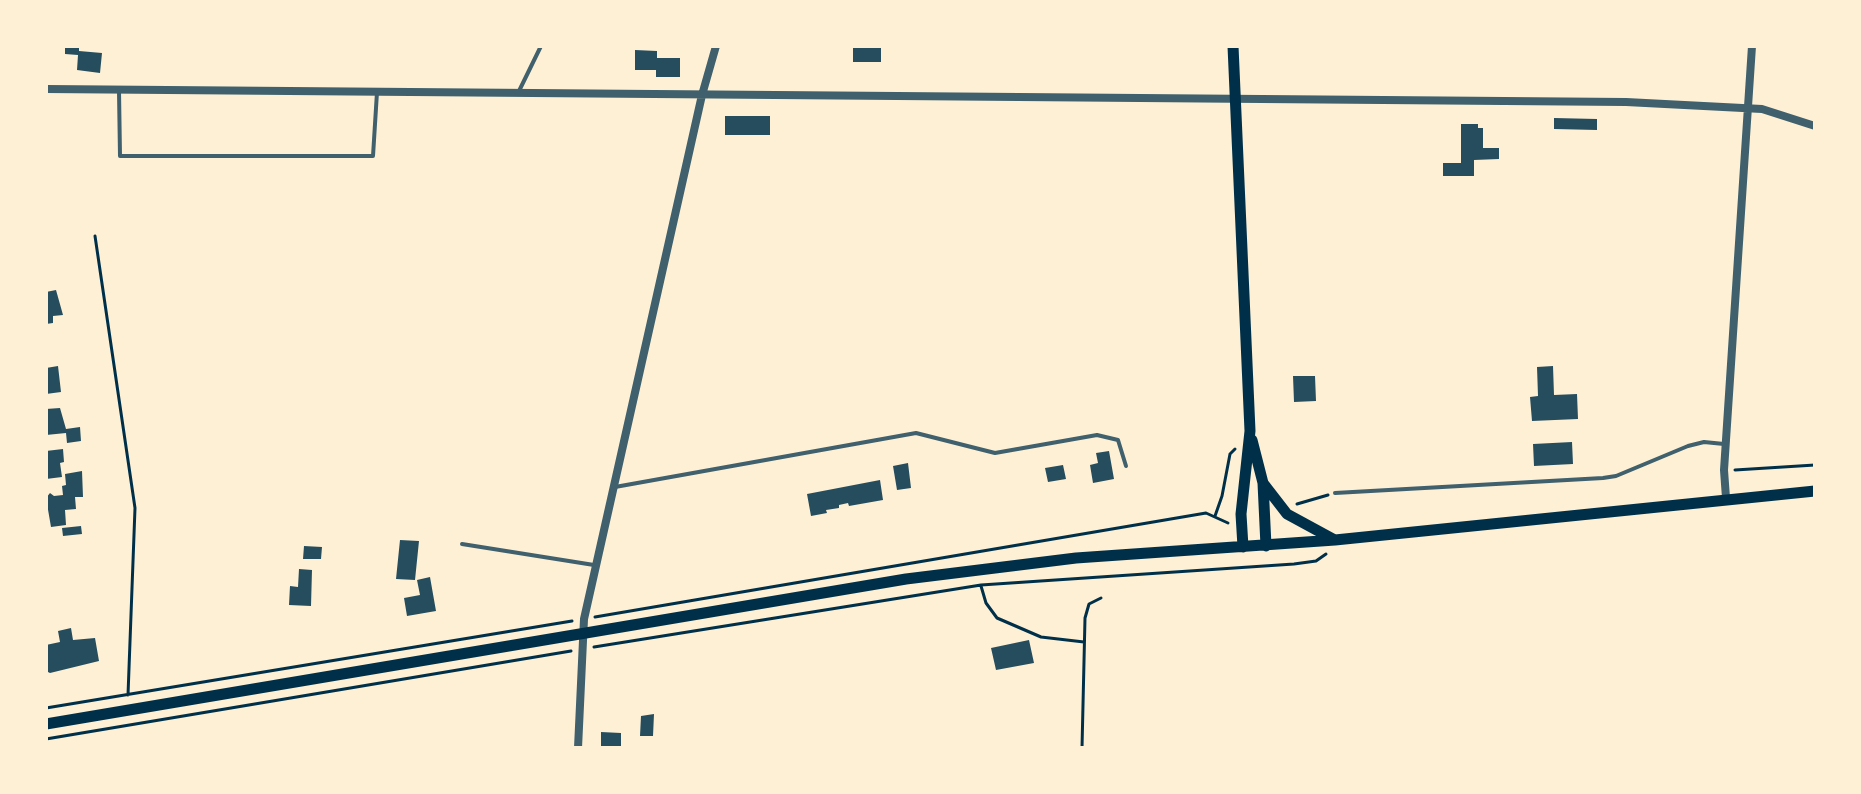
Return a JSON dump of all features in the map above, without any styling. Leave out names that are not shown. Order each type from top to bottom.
[{"type":"main road","points":[[1233,46],[1250,431],[1241,522],[1243,547]]},
{"type":"main road","points":[[1250,431],[1263,483],[1266,546]]},
{"type":"main road","points":[[1263,483],[1287,514],[1335,540]]},
{"type":"main road","points":[[46,724],[906,579],[1076,558],[1335,540],[1815,491]]},
{"type":"street","points":[[578,748],[584,619],[702,95],[716,46]]},
{"type":"street","points":[[1726,498],[1724,470],[1752,46]]},
{"type":"street","points":[[46,89],[1626,102],[1762,109],[1815,126]]},
{"type":"lane","points":[[518,94],[541,46]]},
{"type":"lane","points":[[119,90],[120,156],[373,156],[377,92]]},
{"type":"lane","points":[[615,487],[916,433],[995,453],[1097,435],[1118,440],[1126,466]]},
{"type":"lane","points":[[1335,493],[1603,478],[1616,476],[1688,446],[1704,442],[1726,444]]},
{"type":"lane","points":[[462,544],[595,566]]},
{"type":"path","points":[[95,236],[135,508],[128,695]]},
{"type":"path","points":[[1215,516],[1230,454],[1250,431]]},
{"type":"path","points":[[1724,470],[1815,465]]},
{"type":"path","points":[[1287,514],[1296,504],[1335,493]]},
{"type":"path","points":[[46,708],[1206,513],[1226,523],[1241,522]]},
{"type":"path","points":[[46,739],[981,585],[1305,562],[1324,558],[1335,540]]},
{"type":"path","points":[[981,585],[986,603],[997,618],[1041,637],[1084,642]]},
{"type":"path","points":[[1082,748],[1085,618],[1089,604],[1101,598]]},
{"type":"building","points":[[65,46],[79,46],[79,51],[102,53],[100,73],[77,70],[78,55],[65,54]]},
{"type":"building","points":[[853,46],[881,46],[881,62],[853,62]]},
{"type":"building","points":[[635,50],[657,51],[657,58],[680,58],[680,77],[656,77],[656,70],[635,70]]},
{"type":"building","points":[[725,116],[770,116],[770,135],[725,135]]},
{"type":"building","points":[[1554,118],[1597,119],[1597,130],[1554,129]]},
{"type":"building","points":[[1461,124],[1478,124],[1478,128],[1483,128],[1483,148],[1499,148],[1499,159],[1474,160],[1474,176],[1443,176],[1443,163],[1461,163]]},
{"type":"building","points":[[56,290],[63,315],[53,316],[53,323],[46,324],[46,292]]},
{"type":"building","points":[[58,366],[61,392],[46,394],[46,368]]},
{"type":"building","points":[[1553,366],[1554,395],[1577,394],[1578,419],[1532,421],[1530,397],[1538,396],[1537,367]]},
{"type":"building","points":[[1293,376],[1315,376],[1316,401],[1294,402]]},
{"type":"building","points":[[60,408],[66,429],[80,427],[81,441],[67,443],[66,433],[46,435],[46,409]]},
{"type":"building","points":[[1572,442],[1573,464],[1534,466],[1533,444]]},
{"type":"building","points":[[63,449],[64,462],[60,463],[62,477],[46,479],[46,451]]},
{"type":"building","points":[[1109,451],[1114,479],[1093,483],[1090,465],[1098,463],[1096,453]]},
{"type":"building","points":[[908,463],[911,488],[897,490],[893,466]]},
{"type":"building","points":[[1063,465],[1066,479],[1048,482],[1045,468]]},
{"type":"building","points":[[82,471],[83,497],[75,497],[76,509],[65,510],[66,525],[51,527],[46,498],[50,493],[63,495],[65,474]]},
{"type":"building","points":[[880,480],[883,500],[839,505],[839,508],[826,510],[827,513],[811,516],[807,494]]},
{"type":"building","points":[[81,526],[82,534],[63,536],[62,528]]},
{"type":"building","points":[[400,540],[419,541],[415,580],[396,579]]},
{"type":"building","points":[[304,546],[322,547],[321,559],[303,559]]},
{"type":"building","points":[[299,569],[312,570],[311,606],[289,605],[290,586],[298,587]]},
{"type":"building","points":[[430,577],[436,611],[407,616],[404,598],[420,595],[417,580]]},
{"type":"building","points":[[71,628],[73,640],[95,638],[99,661],[50,673],[46,671],[46,645],[60,642],[58,631]]},
{"type":"building","points":[[1029,640],[1034,663],[996,670],[991,648]]},
{"type":"building","points":[[654,714],[653,736],[640,736],[641,716]]},
{"type":"building","points":[[601,732],[621,733],[621,748],[601,748]]}]
